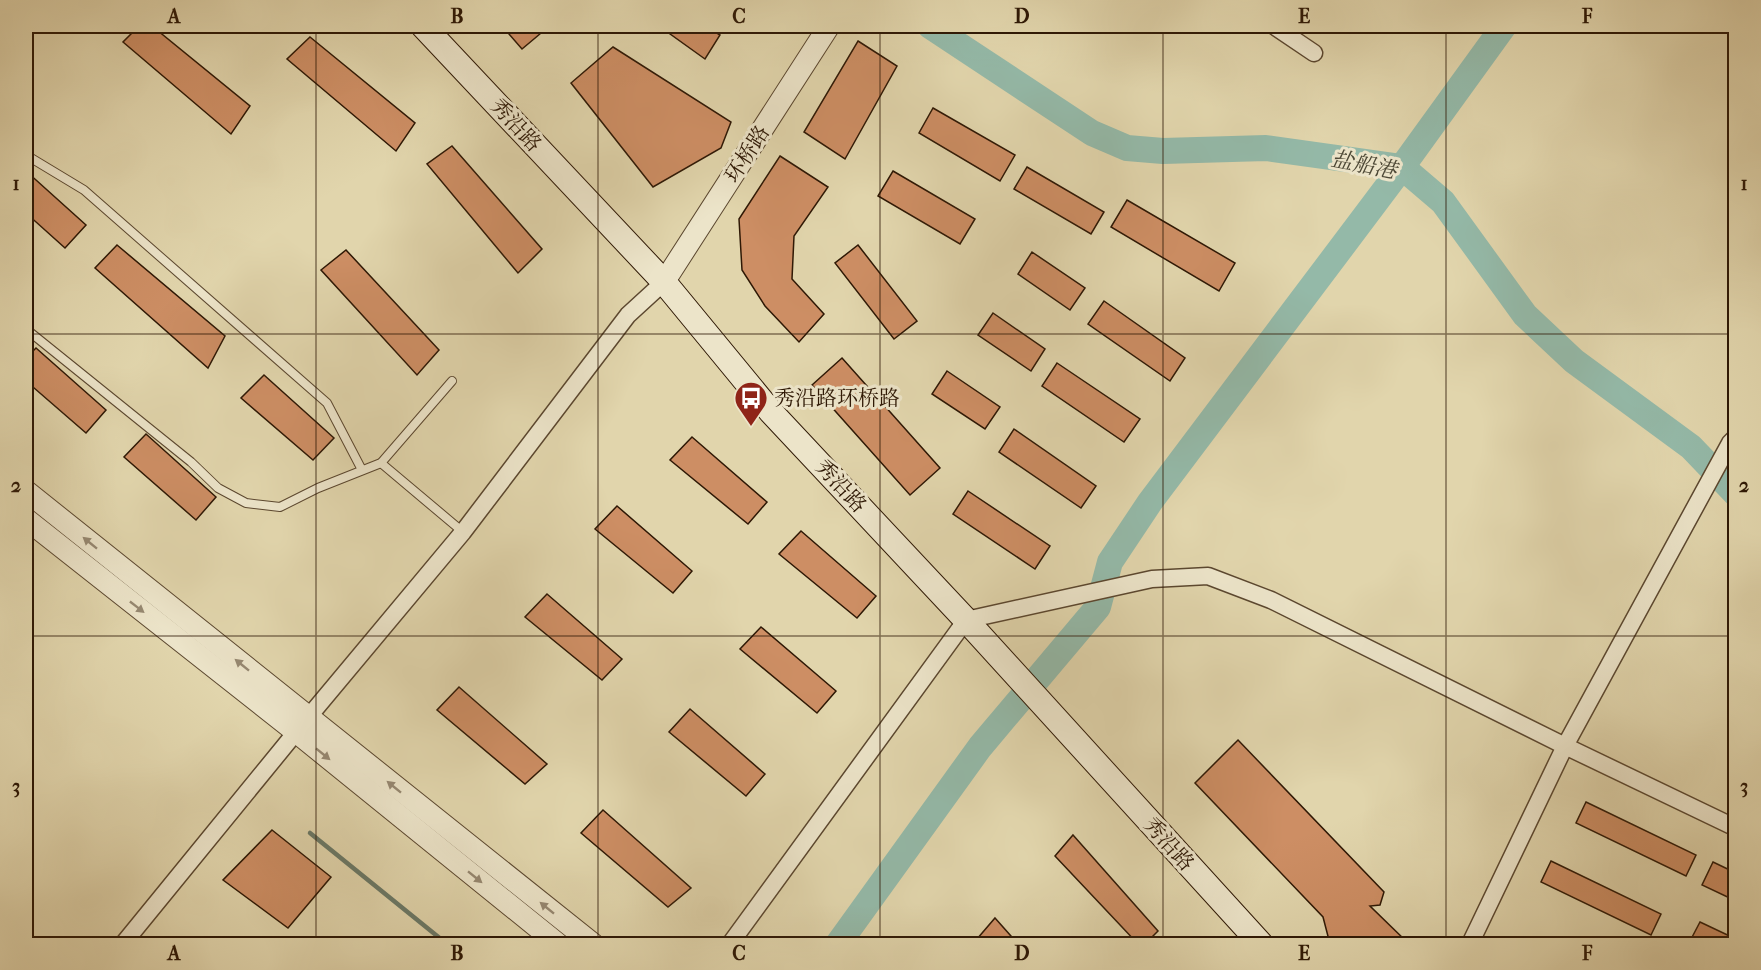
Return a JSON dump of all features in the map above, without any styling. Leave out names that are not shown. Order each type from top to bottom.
[{"type":"main road","name":"秀沿路","points":[[423,26],[664,282],[771,412],[966,620],[1261,945]]},
{"type":"street","name":"环桥路","points":[[664,282],[829,26]]},
{"type":"street","points":[[1275,26],[1314,52]]},
{"type":"street","points":[[123,945],[301,724],[463,531],[628,315],[664,282]]},
{"type":"street","points":[[1470,945],[1565,746],[1730,443],[1736,437]]},
{"type":"street","points":[[26,491],[558,945]]},
{"type":"street","points":[[26,519],[592,945]]},
{"type":"street","points":[[730,945],[966,620],[1152,579],[1208,576],[1271,600],[1736,828]]},
{"type":"lane","points":[[26,155],[84,190],[327,403],[362,470]]},
{"type":"lane","points":[[26,330],[191,462],[218,488],[246,503],[280,507],[318,488],[381,463],[452,381]]},
{"type":"lane","points":[[381,463],[463,531]]},
{"type":"building","points":[[139,26],[152,26],[250,106],[231,134],[123,42]]},
{"type":"building","points":[[502,26],[545,26],[547,28],[522,49]]},
{"type":"building","points":[[659,26],[706,26],[720,35],[705,59]]},
{"type":"building","points":[[310,37],[415,123],[396,151],[287,59]]},
{"type":"building","points":[[858,41],[897,66],[845,159],[804,132]]},
{"type":"building","points":[[613,47],[731,122],[721,148],[653,187],[571,83]]},
{"type":"building","points":[[933,108],[1015,155],[1000,181],[919,133]]},
{"type":"building","points":[[452,146],[542,249],[518,273],[427,164]]},
{"type":"building","points":[[780,156],[828,187],[794,236],[792,279],[824,314],[799,342],[765,306],[742,270],[739,219]]},
{"type":"building","points":[[1027,167],[1104,212],[1091,234],[1014,189]]},
{"type":"building","points":[[26,171],[86,225],[65,248],[26,213]]},
{"type":"building","points":[[893,171],[975,219],[960,244],[878,196]]},
{"type":"building","points":[[1127,200],[1235,263],[1219,291],[1111,227]]},
{"type":"building","points":[[117,245],[225,336],[208,368],[95,268]]},
{"type":"building","points":[[858,245],[917,321],[894,339],[835,263]]},
{"type":"building","points":[[346,250],[439,350],[417,375],[321,270]]},
{"type":"building","points":[[1032,252],[1085,288],[1070,310],[1018,274]]},
{"type":"building","points":[[1104,301],[1185,358],[1170,381],[1088,324]]},
{"type":"building","points":[[993,313],[1045,349],[1031,371],[978,335]]},
{"type":"building","points":[[36,348],[106,410],[86,433],[26,381],[26,358]]},
{"type":"building","points":[[842,358],[940,468],[910,495],[812,385]]},
{"type":"building","points":[[1057,363],[1140,419],[1124,442],[1042,386]]},
{"type":"building","points":[[947,371],[1000,407],[985,429],[932,394]]},
{"type":"building","points":[[264,375],[334,438],[313,460],[241,398]]},
{"type":"building","points":[[1014,429],[1096,486],[1081,508],[999,452]]},
{"type":"building","points":[[146,434],[216,497],[196,520],[124,457]]},
{"type":"building","points":[[692,437],[767,502],[748,524],[670,460]]},
{"type":"building","points":[[968,491],[1050,546],[1035,569],[953,514]]},
{"type":"building","points":[[617,506],[692,571],[673,593],[595,529]]},
{"type":"building","points":[[801,531],[876,596],[857,618],[779,554]]},
{"type":"building","points":[[547,594],[622,659],[602,680],[525,617]]},
{"type":"building","points":[[761,627],[836,691],[817,713],[740,649]]},
{"type":"building","points":[[459,687],[547,764],[525,784],[437,710]]},
{"type":"building","points":[[690,709],[765,774],[746,796],[669,732]]},
{"type":"building","points":[[1238,740],[1384,892],[1380,905],[1370,906],[1409,944],[1330,944],[1323,917],[1195,783]]},
{"type":"building","points":[[1586,802],[1696,855],[1686,876],[1576,823]]},
{"type":"building","points":[[603,810],[691,888],[668,907],[581,833]]},
{"type":"building","points":[[272,830],[331,877],[288,928],[223,880]]},
{"type":"building","points":[[1073,835],[1158,931],[1145,944],[1138,944],[1055,856]]},
{"type":"building","points":[[1551,861],[1661,914],[1651,935],[1541,882]]},
{"type":"building","points":[[1713,862],[1736,873],[1736,901],[1702,885]]},
{"type":"building","points":[[995,918],[1018,944],[982,944],[977,939]]},
{"type":"building","points":[[1700,922],[1736,939],[1736,944],[1689,943]]},
{"type":"waterway","name":"盐船港","points":[[930,26],[1092,133],[1127,148],[1163,151],[1266,148],[1402,167],[1443,202],[1525,315],[1574,361],[1691,447],[1736,494]]},
{"type":"waterway","points":[[838,944],[980,747],[1098,607],[1110,562],[1150,502],[1402,167],[1504,26]]},
{"type":"waterway","points":[[310,833],[447,944]]},
{"type":"place","name":"秀沿路环桥路","points":[[751,427]]}]
